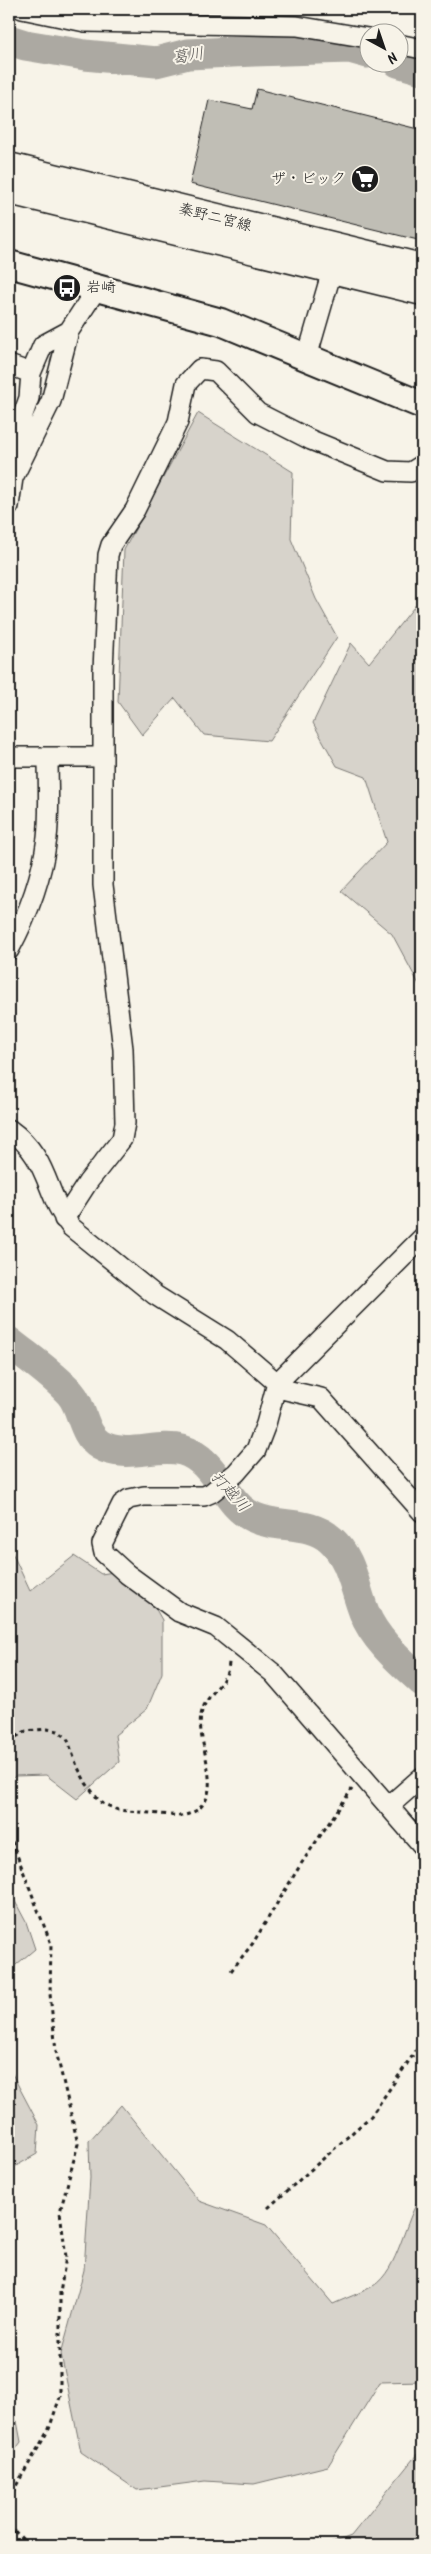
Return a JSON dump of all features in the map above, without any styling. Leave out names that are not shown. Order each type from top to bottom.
[{"type":"main road","name":"秦野二宮線","points":[[9,167],[336,258],[422,291]]},
{"type":"main road","name":"秦野二宮線","points":[[9,190],[336,258],[422,268]]},
{"type":"street","points":[[22,9],[85,22],[146,17],[297,26],[358,36]]},
{"type":"street","points":[[408,46],[422,49]]},
{"type":"street","points":[[307,357],[336,258]]},
{"type":"street","points":[[9,264],[221,322],[422,405]]},
{"type":"street","points":[[9,506],[13,478],[51,400],[69,331],[98,288]]},
{"type":"street","points":[[9,454],[29,398],[31,373],[43,345],[69,331]]},
{"type":"street","points":[[9,365],[31,373]]},
{"type":"street","points":[[64,1219],[88,1182],[122,1139],[126,1123],[123,1049],[103,885],[103,652],[108,555],[111,545],[135,510],[178,422],[183,395],[191,377],[200,369],[216,371],[228,381],[248,405],[272,422],[369,465],[387,471],[411,472],[422,465]]},
{"type":"street","points":[[9,757],[103,757]]},
{"type":"street","points":[[9,950],[30,908],[44,860],[48,837],[48,758]]},
{"type":"street","points":[[9,1129],[34,1153],[42,1164],[64,1219],[79,1235],[155,1296],[227,1340],[277,1384],[286,1390],[320,1398],[422,1512]]},
{"type":"street","points":[[422,1238],[277,1384],[260,1441],[250,1457],[236,1473],[211,1493],[204,1496],[134,1496],[122,1504],[102,1544],[104,1553],[127,1574],[180,1612],[216,1627],[274,1673],[422,1845]]},
{"type":"street","points":[[389,1806],[422,1777]]},
{"type":"path","points":[[9,1741],[26,1731],[47,1729],[58,1731],[67,1738],[86,1783],[100,1802],[118,1810],[181,1816],[189,1815],[202,1805],[208,1790],[210,1780],[200,1718],[205,1704],[223,1682],[227,1674],[230,1640]]},
{"type":"path","points":[[231,1971],[253,1943],[301,1864],[361,1776]]},
{"type":"path","points":[[9,1834],[51,1944],[50,1994],[56,2051],[78,2144],[60,2212],[66,2257],[60,2292],[60,2397],[49,2429],[9,2498]]},
{"type":"path","points":[[268,2208],[371,2116],[422,2042]]},
{"type":"path","points":[[9,2525],[28,2545]]},
{"type":"shaded area","points":[[198,413],[293,472],[291,539],[316,599],[337,637],[269,741],[204,735],[175,698],[142,735],[118,702],[124,550]]},
{"type":"shaded area","points":[[422,597],[422,990],[392,934],[341,891],[387,842],[366,777],[337,766],[313,723],[351,643],[369,663]]},
{"type":"shaded area","points":[[9,1546],[30,1591],[74,1556],[101,1574],[114,1572],[145,1590],[162,1620],[162,1673],[147,1709],[115,1735],[119,1762],[77,1799],[46,1775],[15,1776],[9,1782]]},
{"type":"shaded area","points":[[9,1890],[26,1922],[35,1949],[11,1969],[9,1987]]},
{"type":"shaded area","points":[[9,2068],[39,2125],[37,2154],[9,2170]]},
{"type":"shaded area","points":[[121,2105],[199,2201],[266,2225],[333,2304],[368,2289],[382,2278],[395,2257],[410,2217],[422,2195],[422,2381],[380,2382],[328,2466],[254,2484],[205,2481],[137,2490],[81,2452],[61,2354],[84,2270],[90,2178],[89,2141]]},
{"type":"shaded area","points":[[9,2421],[17,2421],[21,2442],[9,2458]]},
{"type":"shaded area","points":[[422,2448],[422,2545],[327,2545],[351,2536]]},
{"type":"building","points":[[257,89],[422,130],[422,241],[190,184],[209,100],[252,109]]},
{"type":"waterway","name":"葛川","points":[[9,40],[25,45],[85,55],[156,62],[188,54],[350,48],[358,50]]},
{"type":"waterway","name":"葛川","points":[[408,65],[422,69]]},
{"type":"waterway","name":"打越川","points":[[9,1342],[49,1373],[70,1393],[78,1405],[90,1434],[100,1445],[120,1451],[162,1448],[182,1450],[194,1455],[204,1463],[243,1511],[263,1521],[313,1530],[331,1540],[344,1556],[364,1612],[374,1632],[389,1650],[422,1681]]},
{"type":"place","name":"ザ・ビック","points":[[365,179]]},
{"type":"place","name":"岩崎","points":[[67,288]]}]
